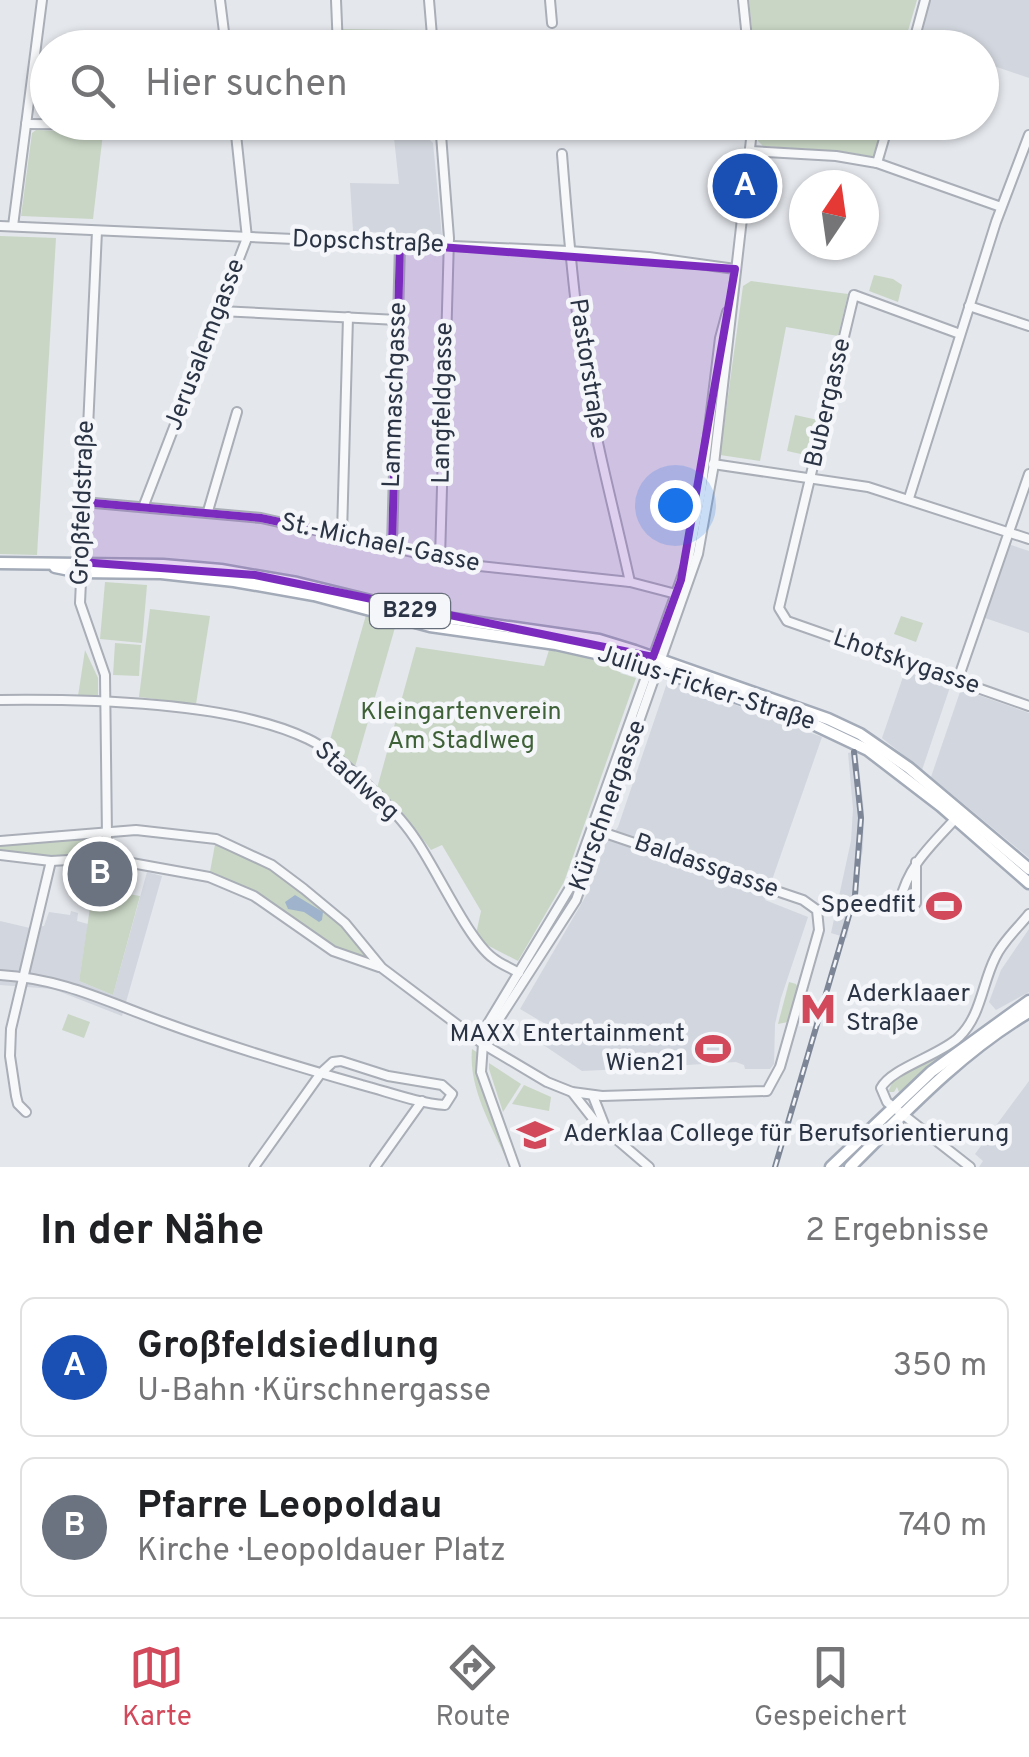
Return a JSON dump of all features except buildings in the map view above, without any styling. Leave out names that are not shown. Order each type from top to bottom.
[{"type":"main road","name":"Julius-Ficker-Straße","points":[[0,562],[234,580],[314,595],[430,626],[656,664],[844,725],[888,751],[1029,882]]},
{"type":"main road","name":"Julius-Ficker-Straße","points":[[958,815],[1029,868]]},
{"type":"main road","points":[[831,1167],[930,1072],[1029,1001]]},
{"type":"main road","points":[[850,1167],[974,1052],[1029,1012]]},
{"type":"street","points":[[38,30],[42,0]]},
{"type":"street","points":[[220,0],[224,30]]},
{"type":"street","points":[[336,0],[337,30]]},
{"type":"street","points":[[429,0],[432,30]]},
{"type":"street","points":[[550,0],[552,24]]},
{"type":"street","points":[[743,0],[746,30]]},
{"type":"street","points":[[917,30],[925,0]]},
{"type":"street","points":[[13,226],[30,93]]},
{"type":"street","points":[[909,498],[1001,207],[1029,135]]},
{"type":"street","name":"Jerusalemgasse","points":[[144,505],[247,238],[237,140]]},
{"type":"street","name":"Langfeldgasse","points":[[440,559],[448,247],[441,140]]},
{"type":"street","name":"Kürschnergasse","points":[[483,1044],[570,912],[698,554],[720,338],[731,300],[752,140]]},
{"type":"street","points":[[877,163],[884,140]]},
{"type":"street","points":[[751,151],[836,156],[877,163],[1001,207]]},
{"type":"street","name":"Pastorstraße","points":[[562,154],[569,251],[599,444],[630,582]]},
{"type":"street","name":"Dopschstraße","points":[[0,226],[569,251],[735,269]]},
{"type":"street","name":"Großfeldstraße","points":[[97,230],[80,603],[105,675],[104,858]]},
{"type":"street","name":"Lammaschgasse","points":[[392,546],[400,244]]},
{"type":"street","name":"Bubergasse","points":[[784,620],[779,608],[854,295],[960,334]]},
{"type":"street","points":[[970,306],[1029,326]]},
{"type":"street","points":[[220,311],[398,320]]},
{"type":"street","points":[[342,534],[348,318]]},
{"type":"street","points":[[208,511],[237,412]]},
{"type":"street","points":[[708,463],[868,486],[1029,539]]},
{"type":"street","name":"Kürschnergasse","points":[[656,664],[696,523],[708,463]]},
{"type":"street","points":[[958,682],[1029,474]]},
{"type":"street","name":"St.-Michael-Gasse","points":[[84,502],[208,511],[342,534],[492,569],[630,582],[676,594]]},
{"type":"street","name":"Lhotskygasse","points":[[784,620],[1029,706]]},
{"type":"street","name":"Stadlweg","points":[[0,700],[107,702],[239,718],[315,742],[344,764],[412,833],[474,938],[492,958],[520,972]]},
{"type":"street","points":[[916,862],[916,903],[906,909],[900,901],[907,874],[916,862],[958,815]]},
{"type":"street","points":[[0,840],[136,830],[216,840],[272,864],[345,923],[382,968],[483,1044],[532,1075],[592,1096]]},
{"type":"street","name":"Kürschnergasse","points":[[483,1044],[484,1030],[566,898],[597,830]]},
{"type":"street","name":"Baldassgasse","points":[[592,1096],[762,1094],[772,1087],[819,930],[816,910],[803,900],[597,830]]},
{"type":"street","points":[[0,855],[51,860],[104,858],[209,877],[254,896],[333,951],[382,968]]},
{"type":"street","points":[[26,1112],[18,1104],[10,1056],[11,1029],[51,860]]},
{"type":"street","points":[[970,1167],[892,1106],[881,1088],[884,1081],[942,1050],[966,1030],[994,960],[1029,914]]},
{"type":"street","points":[[0,976],[55,982],[238,1049],[321,1074],[422,1101],[445,1105],[452,1094],[442,1086],[333,1062],[321,1074],[254,1167]]},
{"type":"street","points":[[483,1044],[481,1072],[515,1167]]},
{"type":"street","points":[[572,1092],[588,1113],[649,1167]]},
{"type":"street","points":[[588,1113],[592,1096]]},
{"type":"street","points":[[592,1096],[606,1128]]},
{"type":"street","points":[[375,1167],[422,1101]]},
{"type":"highlighted area","points":[[400,244],[727,266],[735,269],[731,300],[681,580],[653,657],[255,575],[80,562],[83,502],[261,518],[392,546]]},
{"type":"shaded area","points":[[930,0],[1029,0],[1029,78],[999,68],[999,30],[921,30]]},
{"type":"shaded area","points":[[394,140],[430,140],[442,236],[353,231],[350,183],[399,184]]},
{"type":"shaded area","points":[[1008,544],[1029,551],[1029,633],[982,617]]},
{"type":"shaded area","points":[[905,671],[950,687],[922,770],[882,738]]},
{"type":"shaded area","points":[[668,680],[822,737],[765,900],[808,917],[781,998],[775,1024],[774,1064],[770,1069],[745,1069],[736,1062],[654,1067],[652,1061],[623,1063],[623,1069],[582,1071],[539,1042],[549,1026],[520,1009],[587,894],[605,845],[618,827]]},
{"type":"shaded area","points":[[961,689],[1029,713],[1029,858],[931,777]]},
{"type":"shaded area","points":[[857,751],[864,810],[863,849],[847,938],[831,933],[851,841],[853,809],[848,753]]},
{"type":"shaded area","points":[[147,872],[162,876],[122,1016],[53,989],[0,985],[0,921],[30,928],[44,926],[49,912],[70,915],[71,911],[78,913],[77,921],[88,924],[79,981],[113,995]]},
{"type":"shaded area","points":[[1029,929],[1029,992],[996,1010],[989,1002],[1001,970]]},
{"type":"shaded area","points":[[1029,1081],[1029,1167],[979,1167],[983,1161],[975,1154]]},
{"type":"green space","points":[[749,0],[917,0],[908,30],[752,30]]},
{"type":"green space","points":[[31,140],[102,140],[93,219],[21,216]]},
{"type":"green space","points":[[880,140],[875,157],[763,146],[758,141]]},
{"type":"green space","points":[[0,236],[56,238],[37,555],[0,554]]},
{"type":"green space","points":[[874,275],[902,285],[898,302],[869,291]]},
{"type":"green space","points":[[751,281],[848,294],[838,336],[786,327],[760,461],[720,455],[743,286]]},
{"type":"green space","points":[[795,415],[818,420],[810,456],[787,451]]},
{"type":"green space","points":[[105,582],[147,585],[142,643],[100,639]]},
{"type":"green space","points":[[150,609],[210,616],[196,704],[139,697]]},
{"type":"green space","points":[[366,615],[396,624],[355,767],[328,747]]},
{"type":"green space","points":[[901,616],[923,623],[916,642],[894,634]]},
{"type":"green space","points":[[115,643],[141,645],[139,676],[113,675]]},
{"type":"green space","name":"Kleingartenverein Am Stadlweg","points":[[416,647],[544,666],[549,650],[615,664],[624,667],[620,673],[636,678],[564,882],[518,961],[485,944],[476,934],[481,911],[442,845],[431,850],[401,811],[376,792]]},
{"type":"green space","points":[[85,650],[98,678],[98,696],[78,696]]},
{"type":"green space","points":[[96,838],[96,845],[82,846],[83,852],[96,855],[0,852],[0,844]]},
{"type":"green space","points":[[216,839],[272,865],[345,923],[382,968],[333,951],[254,896],[209,877]]},
{"type":"green space","points":[[93,888],[140,896],[113,995],[79,981]]},
{"type":"green space","points":[[789,982],[798,988],[788,1022],[778,1024]]},
{"type":"green space","points":[[68,1014],[90,1022],[84,1038],[62,1030]]},
{"type":"green space","points":[[472,1049],[478,1053],[484,1097],[513,1167],[478,1095]]},
{"type":"green space","points":[[950,1050],[899,1092],[897,1087],[888,1092],[893,1081]]},
{"type":"green space","points":[[489,1063],[521,1084],[503,1112],[489,1069]]},
{"type":"green space","points":[[524,1085],[551,1097],[549,1111],[512,1104]]},
{"type":"water","points":[[295,895],[323,912],[322,920],[288,909],[285,902]]},
{"type":"railway","points":[[775,1167],[855,895],[861,818],[854,752]]},
{"type":"place","name":"Großfeldsiedlung","points":[[745,186]]},
{"type":"place","name":"Pfarre Leopoldau","points":[[100,874]]},
{"type":"place","name":"Speedfit","points":[[944,906]]},
{"type":"place","name":"Aderklaaer Straße","points":[[818,1009]]},
{"type":"place","name":"MAXX Entertainment Wien21","points":[[713,1049]]},
{"type":"place","name":"Aderklaa College für Berufsorientierung","points":[[535,1135]]}]
